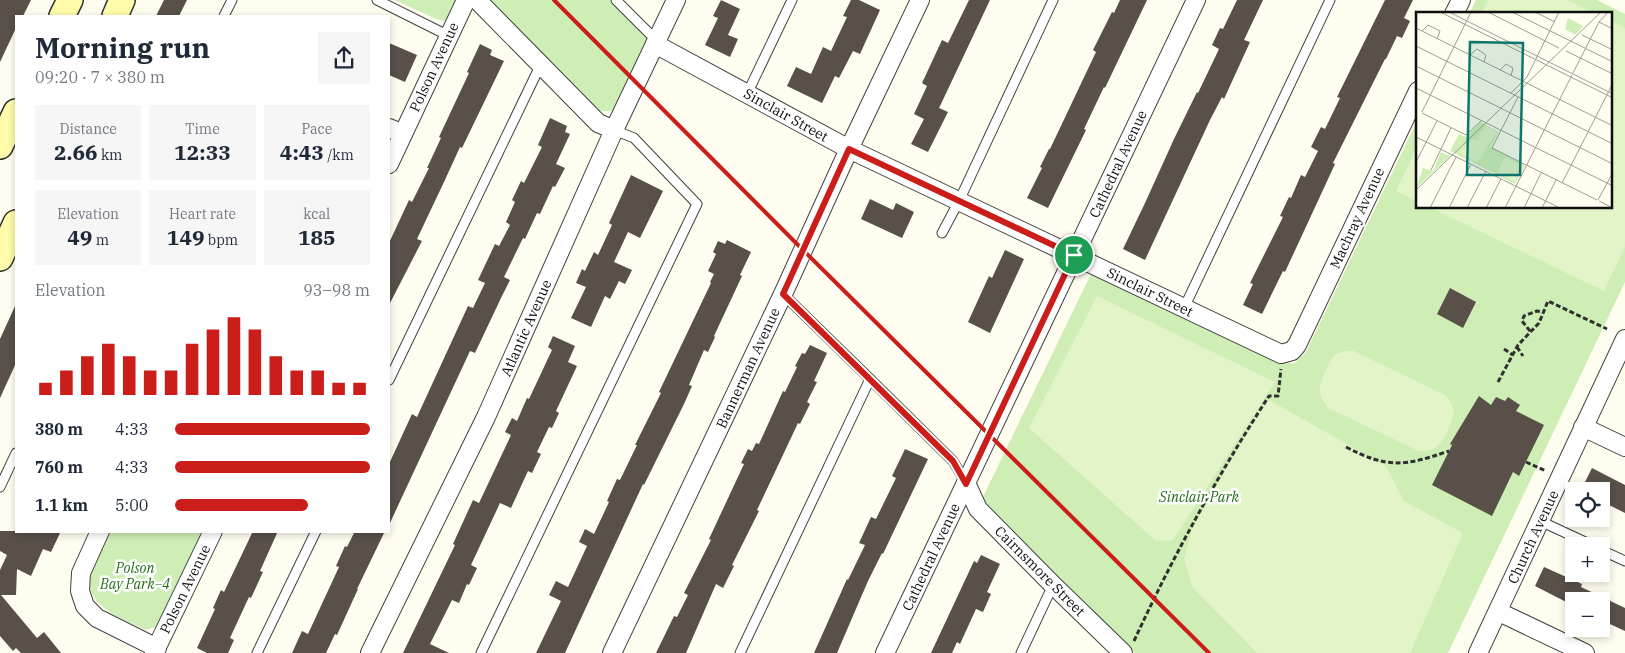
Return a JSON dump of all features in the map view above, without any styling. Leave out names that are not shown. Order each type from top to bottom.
[{"type":"main road","points":[[62,15],[70,0]]},
{"type":"main road","points":[[115,15],[122,0]]},
{"type":"main road","points":[[0,146],[15,114]]},
{"type":"main road","points":[[0,258],[15,226]]},
{"type":"street","name":"Polson Avenue","points":[[390,159],[396,131],[449,36],[466,0]]},
{"type":"street","points":[[477,0],[598,123],[614,130]]},
{"type":"street","name":"Atlantic Avenue","points":[[370,653],[486,417],[614,130],[676,0]]},
{"type":"street","name":"Bannerman Avenue","points":[[612,653],[783,294],[920,0]]},
{"type":"street","name":"Cathedral Avenue","points":[[885,653],[1196,0]]},
{"type":"street","points":[[1455,12],[1461,0]]},
{"type":"street","name":"Sinclair Street","points":[[656,42],[849,149],[1276,352],[1290,349]]},
{"type":"street","name":"Machray Avenue","points":[[1290,349],[1416,95]]},
{"type":"street","name":"Church Avenue","points":[[1478,653],[1625,339]]},
{"type":"street","points":[[1583,427],[1625,447]]},
{"type":"street","name":"Cairnsmore Street","points":[[966,484],[978,509],[1053,585],[1127,649]]},
{"type":"street","name":"Polson Avenue","points":[[99,533],[81,574],[80,592],[85,606],[97,618],[156,650],[211,533]]},
{"type":"street","points":[[1498,612],[1585,653]]},
{"type":"lane","points":[[224,15],[232,0]]},
{"type":"lane","points":[[376,0],[449,36]]},
{"type":"lane","points":[[616,0],[656,42]]},
{"type":"lane","points":[[747,94],[792,0]]},
{"type":"lane","points":[[942,233],[959,201],[1053,0]]},
{"type":"lane","points":[[1184,308],[1330,0]]},
{"type":"lane","points":[[390,378],[540,66]]},
{"type":"lane","points":[[481,653],[697,204],[634,138],[614,130]]},
{"type":"lane","points":[[783,294],[953,461],[966,484]]},
{"type":"lane","points":[[740,653],[870,379]]},
{"type":"lane","points":[[0,486],[15,454]]},
{"type":"lane","points":[[1540,521],[1575,537]]},
{"type":"lane","points":[[257,653],[315,533]]},
{"type":"lane","points":[[1610,554],[1625,561]]},
{"type":"lane","points":[[1020,653],[1053,585]]},
{"type":"path","points":[[1498,382],[1517,347],[1539,323],[1548,301],[1607,329]]},
{"type":"path","points":[[1530,331],[1522,321],[1524,316],[1537,311],[1542,312]]},
{"type":"path","points":[[1517,347],[1523,356]]},
{"type":"path","points":[[1127,649],[1198,513],[1234,450],[1269,396],[1278,396],[1290,349]]},
{"type":"path","points":[[1504,349],[1512,355]]},
{"type":"path","points":[[1346,447],[1367,458],[1405,464],[1449,451]]},
{"type":"path","points":[[1526,462],[1560,478]]},
{"type":"green space","points":[[395,0],[457,0],[448,19],[444,21]]},
{"type":"green space","points":[[490,0],[613,0],[646,32],[648,44],[615,108],[610,111],[600,111]]},
{"type":"green space","name":"Sinclair Park","points":[[1476,0],[1597,0],[1625,14],[1625,282],[1448,653],[1135,653],[982,499],[1091,274],[1279,363],[1295,363],[1306,352],[1416,123],[1416,209],[1612,209],[1612,12],[1470,12]]},
{"type":"green space","points":[[1488,0],[1567,0],[1592,12],[1482,12]]},
{"type":"green space","points":[[1612,22],[1625,28],[1625,247],[1604,291],[1433,209],[1612,209]]},
{"type":"green space","points":[[1416,149],[1416,201],[1396,191]]},
{"type":"green space","points":[[1097,296],[1275,382],[1173,540],[1156,541],[1029,428]]},
{"type":"green space","points":[[1345,351],[1354,351],[1445,395],[1451,403],[1453,413],[1448,430],[1438,446],[1431,450],[1419,451],[1328,408],[1320,393],[1322,380],[1334,356]]},
{"type":"green space","points":[[1269,400],[1386,466],[1404,501],[1463,533],[1410,653],[1257,653],[1192,587],[1184,559],[1192,529],[1261,407]]},
{"type":"green space","name":"Polson Bay Park–4","points":[[109,533],[203,533],[161,621],[156,627],[146,630],[107,610],[93,595],[90,585],[91,574]]},
{"type":"building","points":[[0,0],[31,0],[24,15],[15,15],[15,30],[0,62]]},
{"type":"building","points":[[164,0],[187,0],[180,15],[156,15]]},
{"type":"building","points":[[721,0],[740,9],[728,35],[738,39],[730,57],[705,45],[718,18],[713,16]]},
{"type":"building","points":[[851,0],[859,0],[880,10],[860,54],[853,51],[839,78],[835,76],[822,103],[787,86],[796,67],[811,74],[823,47],[831,51],[847,17],[843,16]]},
{"type":"building","points":[[969,0],[990,0],[939,108],[948,112],[928,152],[911,144],[924,119],[914,114],[927,86],[922,83],[942,40],[948,43]]},
{"type":"building","points":[[1120,0],[1147,0],[1048,208],[1027,198],[1096,52],[1093,50]]},
{"type":"building","points":[[1237,0],[1263,0],[1244,40],[1250,42],[1224,99],[1222,97],[1210,120],[1145,260],[1123,249],[1174,139],[1219,49],[1212,45],[1220,28],[1223,29]]},
{"type":"building","points":[[1385,0],[1413,0],[1404,18],[1410,21],[1402,38],[1397,36],[1385,59],[1333,163],[1335,164],[1285,272],[1283,271],[1262,314],[1243,305],[1253,284],[1250,283],[1283,217],[1280,216],[1289,197],[1291,198],[1301,175],[1305,177],[1318,151],[1311,147],[1321,127],[1325,129],[1340,98],[1337,97]]},
{"type":"building","points":[[390,43],[417,55],[405,82],[390,75]]},
{"type":"building","points":[[480,44],[492,50],[490,55],[504,61],[462,148],[460,147],[417,239],[422,241],[390,303],[390,241],[409,200],[412,202],[429,168],[427,168],[441,138],[439,137],[469,73],[467,72]]},
{"type":"building","points":[[550,118],[567,126],[565,132],[570,134],[556,164],[565,168],[555,187],[553,186],[540,214],[537,213],[525,239],[523,238],[504,277],[510,280],[475,353],[470,351],[390,523],[390,462],[412,414],[417,417],[468,306],[473,308],[485,283],[478,280],[495,244],[499,246],[510,225],[506,222],[515,202],[512,200],[521,181],[524,183],[542,147],[538,145]]},
{"type":"building","points":[[631,175],[663,191],[640,238],[628,232],[614,262],[632,270],[625,284],[619,281],[610,299],[605,296],[591,327],[571,318],[586,287],[576,283],[582,269],[585,271],[594,252],[598,255],[612,225],[609,223]]},
{"type":"building","points":[[870,199],[893,210],[896,203],[914,212],[902,238],[861,219]]},
{"type":"building","points":[[727,240],[751,252],[715,337],[708,352],[704,350],[689,385],[692,386],[684,404],[643,484],[565,653],[536,653],[561,601],[549,595],[556,581],[568,587],[587,546],[579,542],[585,529],[594,534],[617,479],[620,480],[637,445],[635,445],[661,393],[659,392],[711,283],[714,274],[708,271],[716,254],[713,252],[718,241],[725,244]]},
{"type":"building","points":[[1005,250],[1024,259],[990,333],[968,322],[989,276],[992,278]]},
{"type":"building","points":[[1450,288],[1476,302],[1463,328],[1437,314]]},
{"type":"building","points":[[15,306],[15,365],[0,398],[0,339]]},
{"type":"building","points":[[553,336],[575,346],[568,362],[577,366],[556,411],[559,413],[552,428],[549,427],[537,452],[541,454],[532,473],[528,471],[511,508],[500,503],[471,565],[477,568],[469,585],[467,584],[459,603],[452,600],[430,644],[449,653],[403,653],[455,545],[453,544],[473,500],[479,503],[511,435],[505,432],[512,418],[517,421],[527,398],[529,399],[552,350],[548,347]]},
{"type":"building","points":[[810,345],[827,353],[814,381],[817,382],[807,402],[810,404],[800,424],[798,423],[723,588],[716,584],[686,653],[656,653],[674,616],[677,617],[688,595],[684,593],[711,540],[709,539],[744,464],[741,463],[748,449],[752,451],[756,443],[759,444],[783,391],[785,392],[797,367],[795,366],[802,353],[805,354]]},
{"type":"building","points":[[1479,396],[1491,405],[1496,397],[1505,401],[1508,397],[1520,405],[1516,411],[1544,425],[1519,476],[1513,472],[1492,516],[1432,485],[1452,445],[1450,444]]},
{"type":"building","points":[[905,449],[928,459],[883,554],[868,581],[837,653],[814,653],[847,579],[865,545],[859,543],[871,517],[876,519],[896,478],[892,476]]},
{"type":"building","points":[[1592,468],[1625,485],[1625,513],[1610,506],[1610,482],[1585,482]]},
{"type":"building","points":[[0,531],[60,533],[51,552],[43,549],[31,576],[17,569],[16,595],[1,595],[37,638],[44,632],[61,653],[21,653],[16,648],[13,651],[0,636],[0,570],[7,555],[0,551]]},
{"type":"building","points":[[252,533],[277,533],[260,571],[263,572],[230,638],[234,640],[228,653],[207,653],[197,648],[215,609],[213,608],[221,590],[224,592]]},
{"type":"building","points":[[354,533],[384,533],[337,635],[335,634],[326,653],[292,653],[302,631],[308,634],[339,567],[336,566],[345,546],[347,547]]},
{"type":"building","points":[[981,555],[1000,564],[987,592],[991,594],[983,612],[976,609],[960,644],[957,642],[952,653],[931,653],[974,561],[977,563]]},
{"type":"building","points":[[1544,567],[1565,576],[1565,582],[1578,582],[1582,584],[1581,587],[1591,592],[1565,592],[1565,601],[1535,586]]},
{"type":"building","points":[[1610,601],[1625,608],[1625,631],[1610,624]]},
{"type":"railway","points":[[554,0],[1209,653]]},
{"type":"route","points":[[849,149],[1074,255],[966,484],[953,461],[783,294],[849,149]]}]
